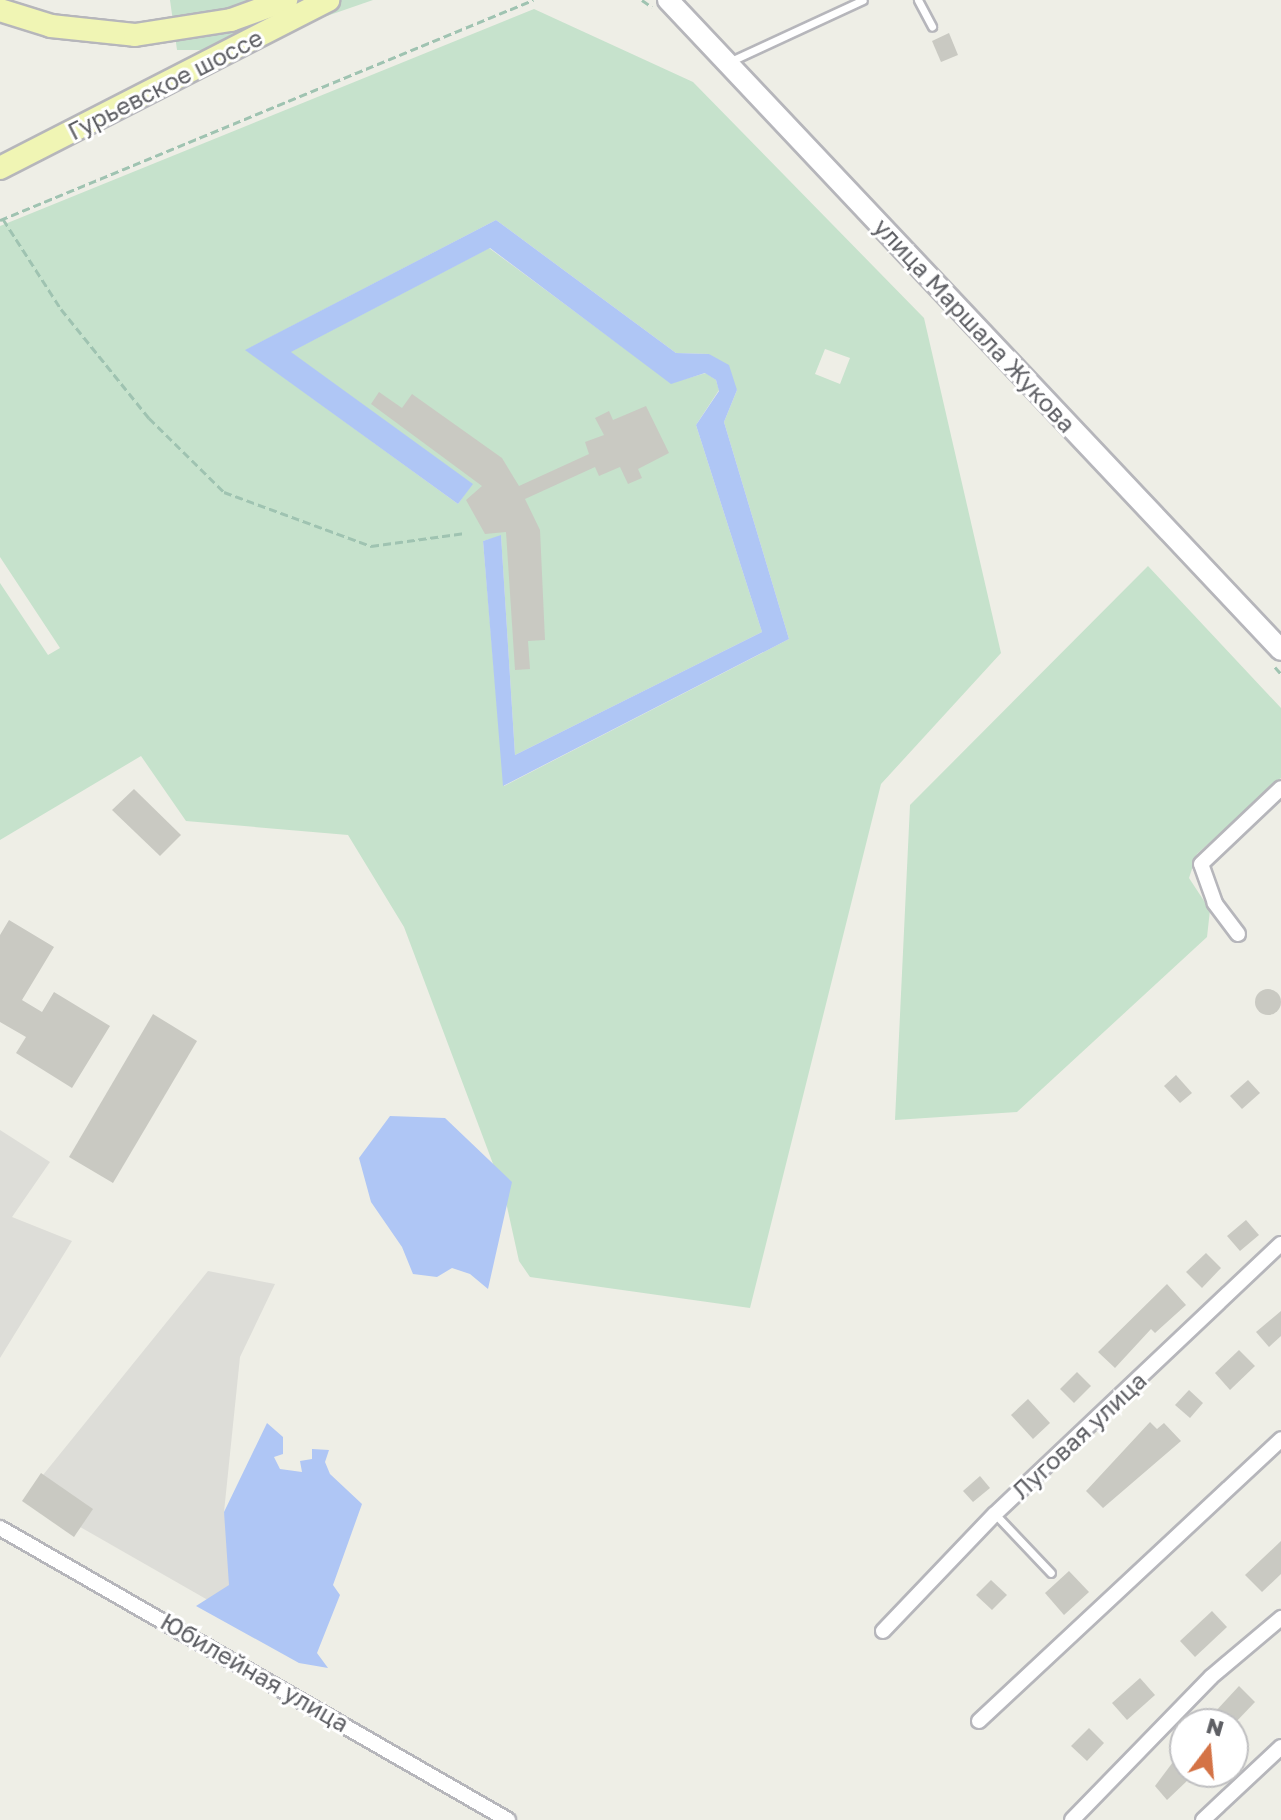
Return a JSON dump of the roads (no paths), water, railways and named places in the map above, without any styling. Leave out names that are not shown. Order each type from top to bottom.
[{"type":"main road","points":[[0,10],[51,26],[135,35],[231,20],[286,0]]},
{"type":"main road","name":"Гурьевское шоссе","points":[[0,168],[329,0]]},
{"type":"street","name":"улица Маршала Жукова","points":[[668,0],[1281,650]]},
{"type":"street","points":[[1238,934],[1215,903],[1201,864],[1281,788]]},
{"type":"street","name":"Луговая улица","points":[[883,1631],[995,1514],[1281,1244]]},
{"type":"street","points":[[979,1721],[1281,1439]]},
{"type":"street","name":"Юбилейная улица","points":[[0,1528],[508,1820]]},
{"type":"street","points":[[1072,1820],[1211,1677],[1281,1618]]},
{"type":"street","points":[[1203,1820],[1281,1747]]},
{"type":"lane","points":[[727,63],[863,0]]},
{"type":"lane","points":[[918,0],[932,26]]},
{"type":"lane","points":[[995,1514],[1051,1573]]},
{"type":"water","points":[[496,220],[676,353],[709,354],[729,365],[737,390],[724,422],[789,639],[503,786],[483,541],[501,535],[515,755],[762,632],[696,425],[719,391],[716,380],[705,373],[671,384],[490,248],[291,352],[473,484],[458,504],[245,350]]},
{"type":"water","points":[[390,1116],[445,1118],[512,1182],[488,1289],[470,1274],[452,1268],[437,1277],[413,1274],[402,1247],[371,1202],[359,1158]]},
{"type":"water","points":[[267,1423],[283,1437],[283,1454],[274,1457],[280,1469],[302,1472],[300,1461],[312,1459],[312,1449],[329,1450],[325,1462],[330,1474],[362,1504],[333,1585],[340,1595],[317,1653],[328,1668],[299,1663],[196,1606],[229,1585],[224,1512]]}]
